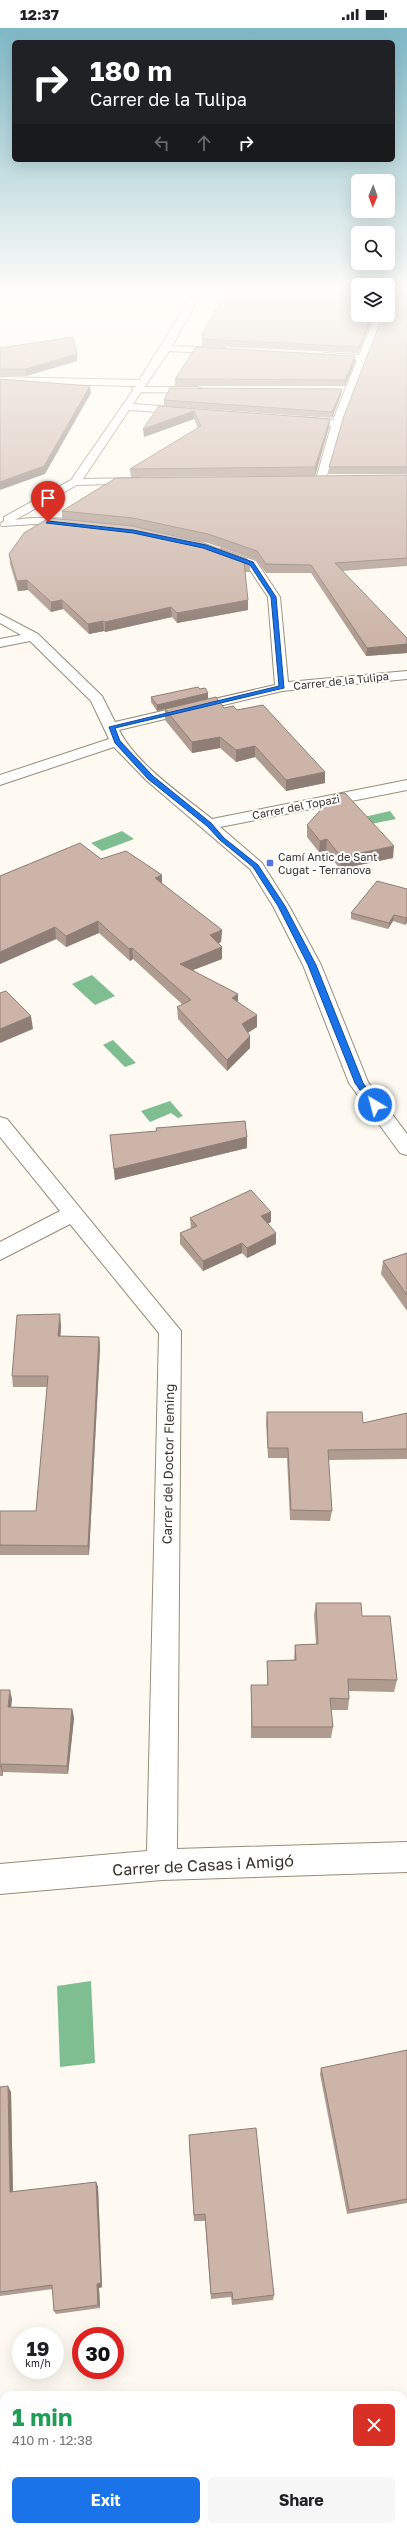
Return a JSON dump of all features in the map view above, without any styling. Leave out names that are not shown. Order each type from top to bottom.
[{"type":"street","points":[[2,524],[75,482],[125,408]]},
{"type":"street","points":[[137,408],[196,412]]},
{"type":"street","points":[[337,479],[317,479],[337,423],[341,408]]},
{"type":"street","points":[[290,419],[337,423]]},
{"type":"street","points":[[75,482],[155,481]]},
{"type":"street","points":[[2,524],[35,521],[85,525]]},
{"type":"street","points":[[211,549],[252,564],[274,597],[282,687]]},
{"type":"street","points":[[0,618],[33,637],[98,699],[114,734],[150,777],[209,824],[222,839],[256,866],[281,906],[312,965],[359,1083],[407,1148]]},
{"type":"street","points":[[0,643],[33,637]]},
{"type":"street","name":"Carrer de la Tulipa","points":[[0,780],[114,734],[282,687],[407,675]]},
{"type":"street","name":"Carrer del Topazi","points":[[209,824],[407,785]]},
{"type":"street","name":"Carrer del Doctor Fleming","points":[[0,1124],[170,1331],[162,1865]]},
{"type":"street","points":[[0,1252],[73,1213]]},
{"type":"street","name":"Carrer de Casas i Amigó","points":[[0,1879],[162,1865],[407,1857]]},
{"type":"shaded area","points":[[390,811],[396,819],[371,824],[364,817]]},
{"type":"shaded area","points":[[122,831],[134,839],[102,851],[91,843]]},
{"type":"shaded area","points":[[92,975],[115,996],[95,1005],[72,984]]},
{"type":"shaded area","points":[[113,1040],[136,1063],[125,1067],[103,1045]]},
{"type":"shaded area","points":[[170,1101],[183,1116],[178,1118],[171,1113],[150,1122],[141,1111]]},
{"type":"shaded area","points":[[91,1981],[95,2063],[60,2067],[57,1986]]},
{"type":"building","points":[[0,408],[77,408],[44,466],[0,482]]},
{"type":"building","points":[[158,408],[183,408],[330,419],[315,467],[130,469],[201,426],[194,411],[143,429]]},
{"type":"building","points":[[273,408],[334,408],[332,412]]},
{"type":"building","points":[[347,408],[407,408],[407,467],[329,467]]},
{"type":"building","points":[[407,475],[407,558],[335,563],[407,638],[407,644],[367,648],[311,565],[266,564],[257,551],[208,534],[133,518],[62,511],[116,478]]},
{"type":"building","points":[[49,518],[132,526],[201,542],[247,559],[250,563],[244,562],[248,600],[177,613],[171,607],[105,622],[103,621],[88,624],[62,600],[51,602],[27,580],[17,581],[9,554],[24,533]]},
{"type":"building","points":[[198,687],[200,689],[205,688],[208,693],[157,705],[151,697]]},
{"type":"building","points":[[216,697],[224,708],[233,706],[237,710],[263,705],[325,772],[286,780],[255,746],[236,750],[220,737],[192,742],[165,709]]},
{"type":"building","points":[[345,793],[394,846],[341,857],[327,839],[320,841],[307,825],[335,794]]},
{"type":"building","points":[[80,843],[101,859],[126,851],[162,875],[155,878],[222,930],[210,935],[222,947],[180,964],[238,994],[232,998],[257,1015],[242,1024],[250,1036],[227,1060],[177,1007],[191,1000],[132,948],[129,949],[98,921],[66,936],[55,927],[0,952],[0,876]]},
{"type":"building","points":[[377,881],[407,889],[406,918],[394,915],[389,923],[351,913]]},
{"type":"building","points":[[6,991],[31,1016],[0,1029],[0,993]]},
{"type":"building","points":[[245,1121],[247,1137],[114,1169],[110,1135],[157,1131],[156,1128]]},
{"type":"building","points":[[251,1190],[271,1212],[261,1216],[276,1233],[247,1248],[242,1243],[203,1261],[180,1233],[197,1226],[190,1218]]},
{"type":"building","points":[[407,1253],[407,1295],[383,1261]]},
{"type":"building","points":[[60,1314],[58,1336],[99,1337],[88,1546],[0,1545],[0,1511],[36,1511],[48,1376],[12,1376],[17,1315]]},
{"type":"building","points":[[267,1412],[362,1412],[363,1423],[407,1413],[407,1449],[328,1450],[332,1511],[291,1510],[288,1448],[268,1448]]},
{"type":"building","points":[[316,1603],[361,1603],[362,1616],[390,1616],[397,1680],[348,1679],[349,1699],[330,1698],[333,1727],[252,1727],[251,1685],[268,1685],[267,1661],[296,1660],[295,1645],[318,1644]]},
{"type":"building","points":[[0,1690],[10,1690],[8,1707],[72,1709],[67,1766],[1,1764],[0,1767]]},
{"type":"building","points":[[407,2050],[407,2199],[349,2210],[321,2068]]},
{"type":"building","points":[[8,2086],[10,2192],[96,2182],[101,2283],[97,2284],[98,2305],[54,2311],[52,2285],[0,2292],[0,2087]]},
{"type":"building","points":[[256,2128],[274,2295],[233,2300],[232,2292],[211,2294],[205,2214],[194,2215],[189,2135]]},
{"type":"place","name":"Camí Antic de Sant Cugat - Terranova","points":[[270,863]]},
{"type":"route","points":[[48,522],[85,525],[133,532],[204,546],[252,564],[274,597],[282,687],[112,727],[117,741],[150,777],[209,824],[222,839],[256,866],[281,906],[312,965],[359,1083],[375,1105]]}]
